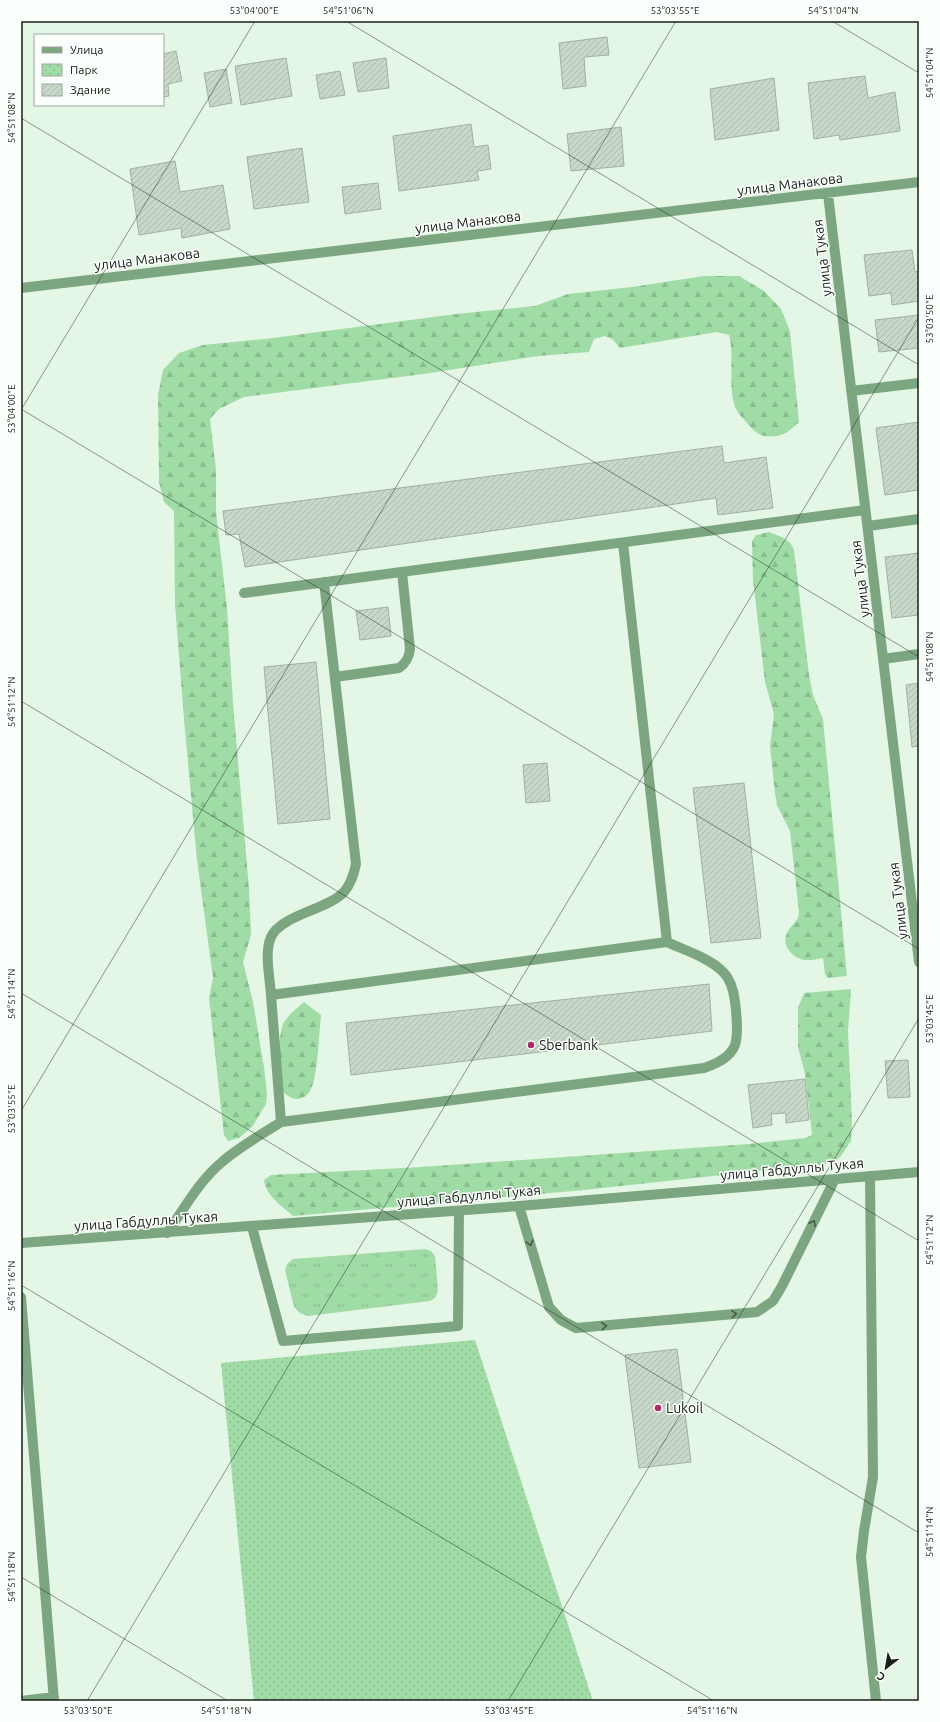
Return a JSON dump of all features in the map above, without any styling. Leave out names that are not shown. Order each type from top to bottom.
[{"type":"street","name":"улица Манакова","points":[[21,288],[828,194],[919,182]]},
{"type":"street","name":"улица Тукая","points":[[828,194],[883,659],[917,923],[919,962]]},
{"type":"street","points":[[852,391],[919,383]]},
{"type":"street","points":[[244,593],[865,510]]},
{"type":"street","points":[[868,526],[919,519]]},
{"type":"street","points":[[624,543],[667,942]]},
{"type":"street","points":[[335,677],[399,668],[406,663],[410,649],[402,572]]},
{"type":"street","points":[[281,1122],[268,950],[272,936],[280,925],[332,900],[343,892],[352,879],[356,864],[324,582]]},
{"type":"street","points":[[883,659],[919,654]]},
{"type":"street","points":[[167,1233],[194,1193],[222,1162],[281,1122],[704,1068],[718,1064],[728,1055],[734,1046],[737,1034],[733,990],[728,978],[720,969],[709,962],[667,942],[271,995]]},
{"type":"street","name":"улица Габдуллы Тукая","points":[[21,1243],[459,1211],[919,1172]]},
{"type":"street","points":[[870,1176],[873,1477],[861,1557],[876,1701]]},
{"type":"street","points":[[519,1206],[549,1307],[561,1320],[576,1328],[757,1312],[773,1301],[782,1286],[835,1179]]},
{"type":"street","points":[[252,1227],[283,1341],[458,1326],[459,1211]]},
{"type":"street","points":[[21,1297],[54,1699],[21,1701]]},
{"type":"green space","points":[[704,276],[739,276],[764,291],[781,309],[790,331],[799,422],[784,434],[764,436],[757,433],[738,413],[733,401],[731,383],[731,343],[729,335],[717,332],[620,348],[612,339],[605,336],[594,339],[589,352],[538,356],[423,374],[244,397],[219,409],[210,419],[216,470],[216,512],[227,608],[233,703],[249,889],[251,935],[243,962],[253,1002],[267,1094],[266,1104],[252,1127],[239,1138],[228,1141],[224,1135],[209,998],[213,978],[197,860],[184,719],[175,604],[174,511],[164,502],[159,482],[158,395],[163,370],[179,353],[203,345],[265,339],[456,314],[535,306],[568,294],[632,287]]},
{"type":"green space","points":[[769,532],[790,543],[794,550],[809,675],[813,695],[823,719],[847,976],[828,978],[825,974],[823,958],[804,960],[795,957],[785,942],[787,933],[799,915],[799,912],[790,831],[777,805],[775,793],[770,746],[774,714],[765,682],[753,580],[752,541],[756,535]]},
{"type":"green space","points":[[851,989],[848,1032],[852,1122],[851,1141],[841,1156],[832,1163],[584,1190],[293,1216],[271,1196],[265,1186],[264,1180],[271,1175],[421,1167],[749,1144],[805,1138],[812,1135],[805,1074],[798,1047],[798,1008],[804,993]]},
{"type":"green space","points":[[304,1002],[321,1015],[318,1054],[315,1076],[310,1091],[303,1097],[295,1099],[287,1095],[279,1085],[279,1045],[283,1024]]},
{"type":"green space","points":[[425,1249],[431,1251],[435,1256],[438,1291],[435,1298],[430,1301],[308,1316],[300,1313],[294,1307],[285,1270],[287,1264],[293,1259]]},
{"type":"green space","points":[[475,1340],[593,1701],[254,1701],[221,1363]]},
{"type":"building","points":[[607,37],[609,55],[584,57],[586,86],[563,89],[559,43]]},
{"type":"building","points":[[176,51],[182,81],[168,84],[169,96],[164,97],[164,54]]},
{"type":"building","points":[[286,58],[292,96],[241,105],[235,66]]},
{"type":"building","points":[[386,58],[389,88],[358,92],[353,63]]},
{"type":"building","points":[[226,69],[232,103],[210,107],[204,73]]},
{"type":"building","points":[[340,71],[345,95],[320,99],[316,75]]},
{"type":"building","points":[[865,76],[868,98],[895,92],[900,131],[840,140],[839,135],[814,139],[808,83]]},
{"type":"building","points":[[774,78],[779,130],[715,140],[710,89]]},
{"type":"building","points":[[471,124],[474,147],[488,145],[491,169],[477,171],[479,180],[399,191],[393,136]]},
{"type":"building","points":[[621,127],[624,166],[571,171],[567,134]]},
{"type":"building","points":[[302,148],[309,202],[254,209],[247,157]]},
{"type":"building","points":[[175,161],[180,192],[223,185],[230,229],[182,238],[181,228],[139,235],[130,169]]},
{"type":"building","points":[[378,183],[381,209],[345,214],[342,187]]},
{"type":"building","points":[[912,250],[915,272],[919,271],[919,301],[892,305],[891,293],[869,296],[864,255]]},
{"type":"building","points":[[919,315],[919,348],[879,352],[875,320]]},
{"type":"building","points":[[919,422],[919,490],[885,495],[876,428]]},
{"type":"building","points":[[722,446],[724,463],[766,457],[773,508],[718,515],[716,498],[245,567],[239,534],[226,535],[223,511]]},
{"type":"building","points":[[919,553],[919,615],[892,618],[885,557]]},
{"type":"building","points":[[388,607],[391,636],[360,640],[356,611]]},
{"type":"building","points":[[316,662],[330,819],[278,824],[264,667]]},
{"type":"building","points":[[919,683],[919,746],[912,747],[906,685]]},
{"type":"building","points":[[547,763],[550,801],[526,803],[523,765]]},
{"type":"building","points":[[744,783],[761,938],[711,943],[693,788]]},
{"type":"building","points":[[709,984],[712,1031],[351,1075],[346,1023]]},
{"type":"building","points":[[908,1060],[910,1097],[888,1098],[885,1061]]},
{"type":"building","points":[[805,1079],[809,1120],[786,1123],[786,1113],[771,1114],[772,1125],[753,1128],[748,1085]]},
{"type":"building","name":"Lukoil","points":[[677,1349],[691,1462],[639,1468],[625,1355]]},
{"type":"place","name":"Sberbank","points":[[531,1045]]},
{"type":"place","name":"Lukoil","points":[[658,1408]]}]
